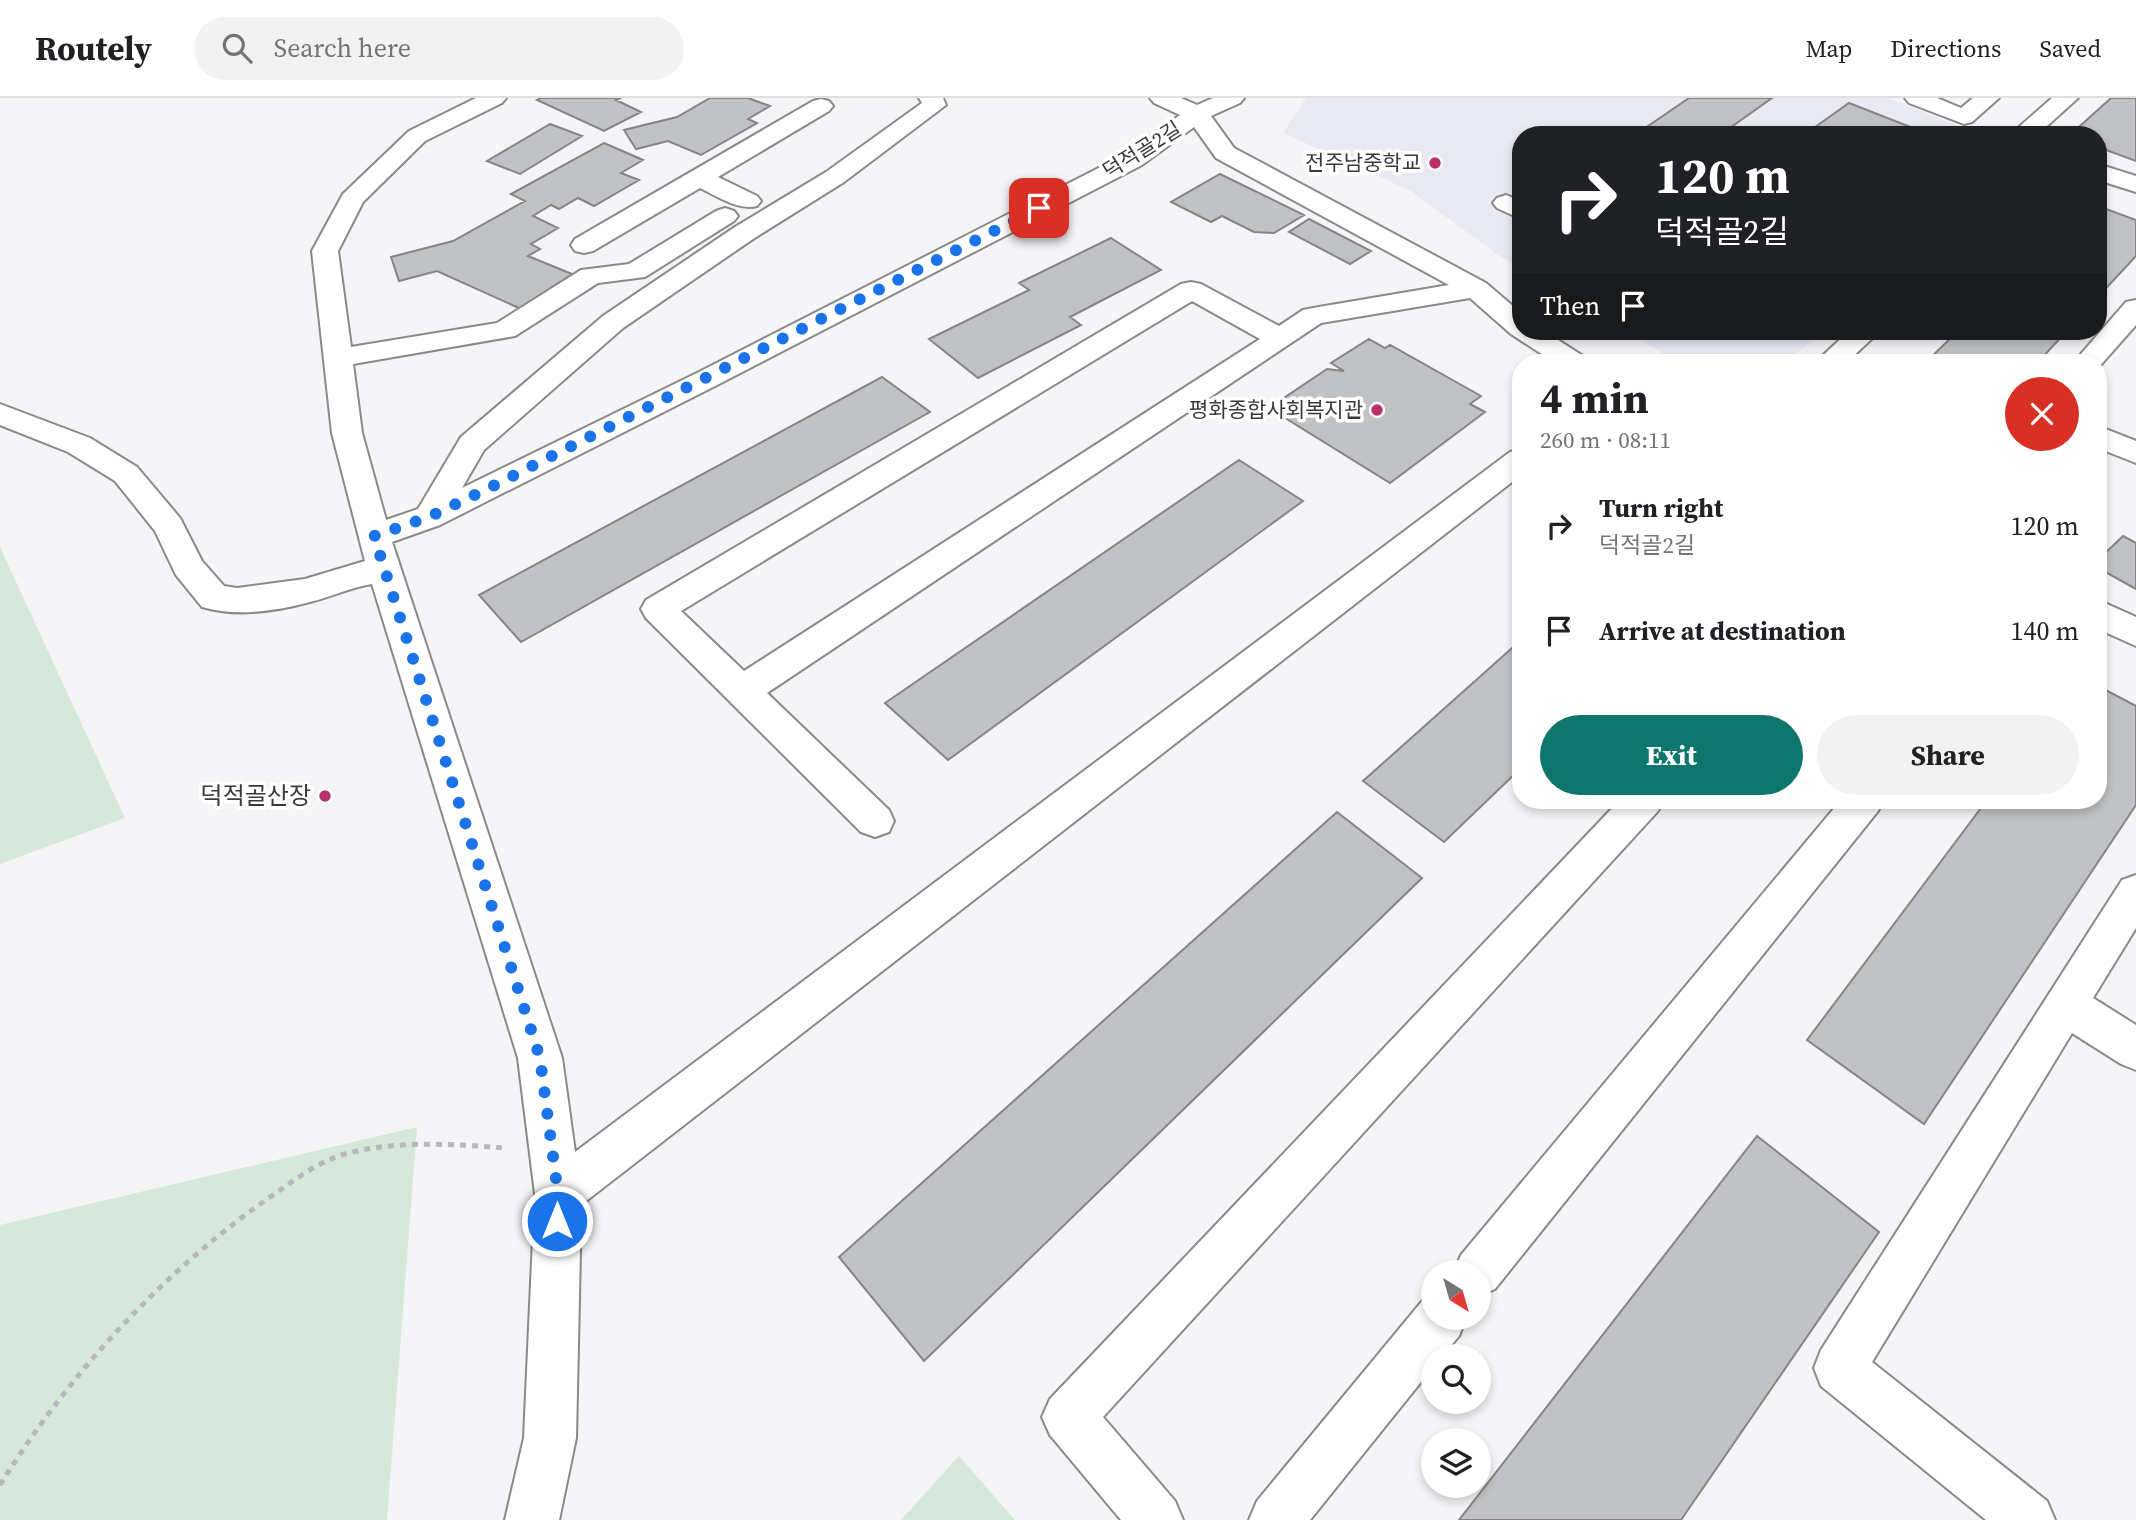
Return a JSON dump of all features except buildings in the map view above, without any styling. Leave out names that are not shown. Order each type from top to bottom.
[{"type":"street","points":[[494,98],[417,136],[352,199],[325,251],[348,433],[380,553],[540,1058],[556,1180],[550,1438],[532,1520]]},
{"type":"street","points":[[429,517],[472,443],[603,331],[744,233],[835,177],[934,105],[932,98]]},
{"type":"street","points":[[1162,98],[1197,114],[1225,153],[1476,289],[1512,317]]},
{"type":"street","name":"덕적골2길","points":[[0,414],[79,445],[125,474],[169,526],[188,567],[214,598],[237,600],[307,591],[354,575],[429,517],[721,372],[1133,160],[1197,114],[1232,98]]},
{"type":"street","points":[[1917,98],[1964,117],[1987,98]]},
{"type":"street","points":[[2033,126],[2066,98]]},
{"type":"street","points":[[584,245],[821,106]]},
{"type":"street","points":[[338,358],[505,330],[591,276],[636,271],[871,125]]},
{"type":"street","points":[[2107,174],[2136,185]]},
{"type":"street","points":[[699,178],[748,201]]},
{"type":"street","points":[[875,821],[658,609],[1192,289],[1280,338]]},
{"type":"street","points":[[742,691],[1313,316],[1476,289]]},
{"type":"street","points":[[2095,354],[2136,308]]},
{"type":"street","points":[[1543,340],[1562,354]]},
{"type":"street","points":[[1839,354],[1856,340]]},
{"type":"street","points":[[2107,440],[2136,453]]},
{"type":"street","points":[[556,1180],[1512,466]]},
{"type":"street","points":[[2107,618],[2136,633]]},
{"type":"street","points":[[1156,1520],[1068,1417],[1636,809]]},
{"type":"street","points":[[1488,1260],[1857,809]]},
{"type":"street","points":[[2028,1520],[1839,1368],[2136,892]]},
{"type":"street","points":[[2066,1005],[2136,1049]]},
{"type":"street","points":[[1276,1520],[1431,1330]]},
{"type":"path","points":[[0,1485],[40,1424],[165,1284],[203,1248],[255,1206],[320,1164],[345,1154],[370,1149],[432,1146],[520,1150],[556,1180]]},
{"type":"shaded area","name":"전주남중학교","points":[[1306,98],[1888,98],[1956,125],[1512,126],[1512,263],[1411,191],[1283,133]]},
{"type":"shaded area","points":[[1641,340],[1813,340],[1796,354],[1663,354]]},
{"type":"green space","points":[[0,547],[125,818],[0,864]]},
{"type":"green space","points":[[417,1127],[387,1520],[0,1520],[0,1225]]},
{"type":"green space","points":[[959,1456],[1015,1520],[901,1520]]},
{"type":"place","name":"전주남중학교","points":[[1435,163]]},
{"type":"place","name":"평화종합사회복지관","points":[[1377,410]]},
{"type":"place","name":"덕적골산장","points":[[325,796]]},
{"type":"route","points":[[557,1221],[558,1194],[540,1058],[374,536],[429,517],[487,489],[1039,208]]}]
